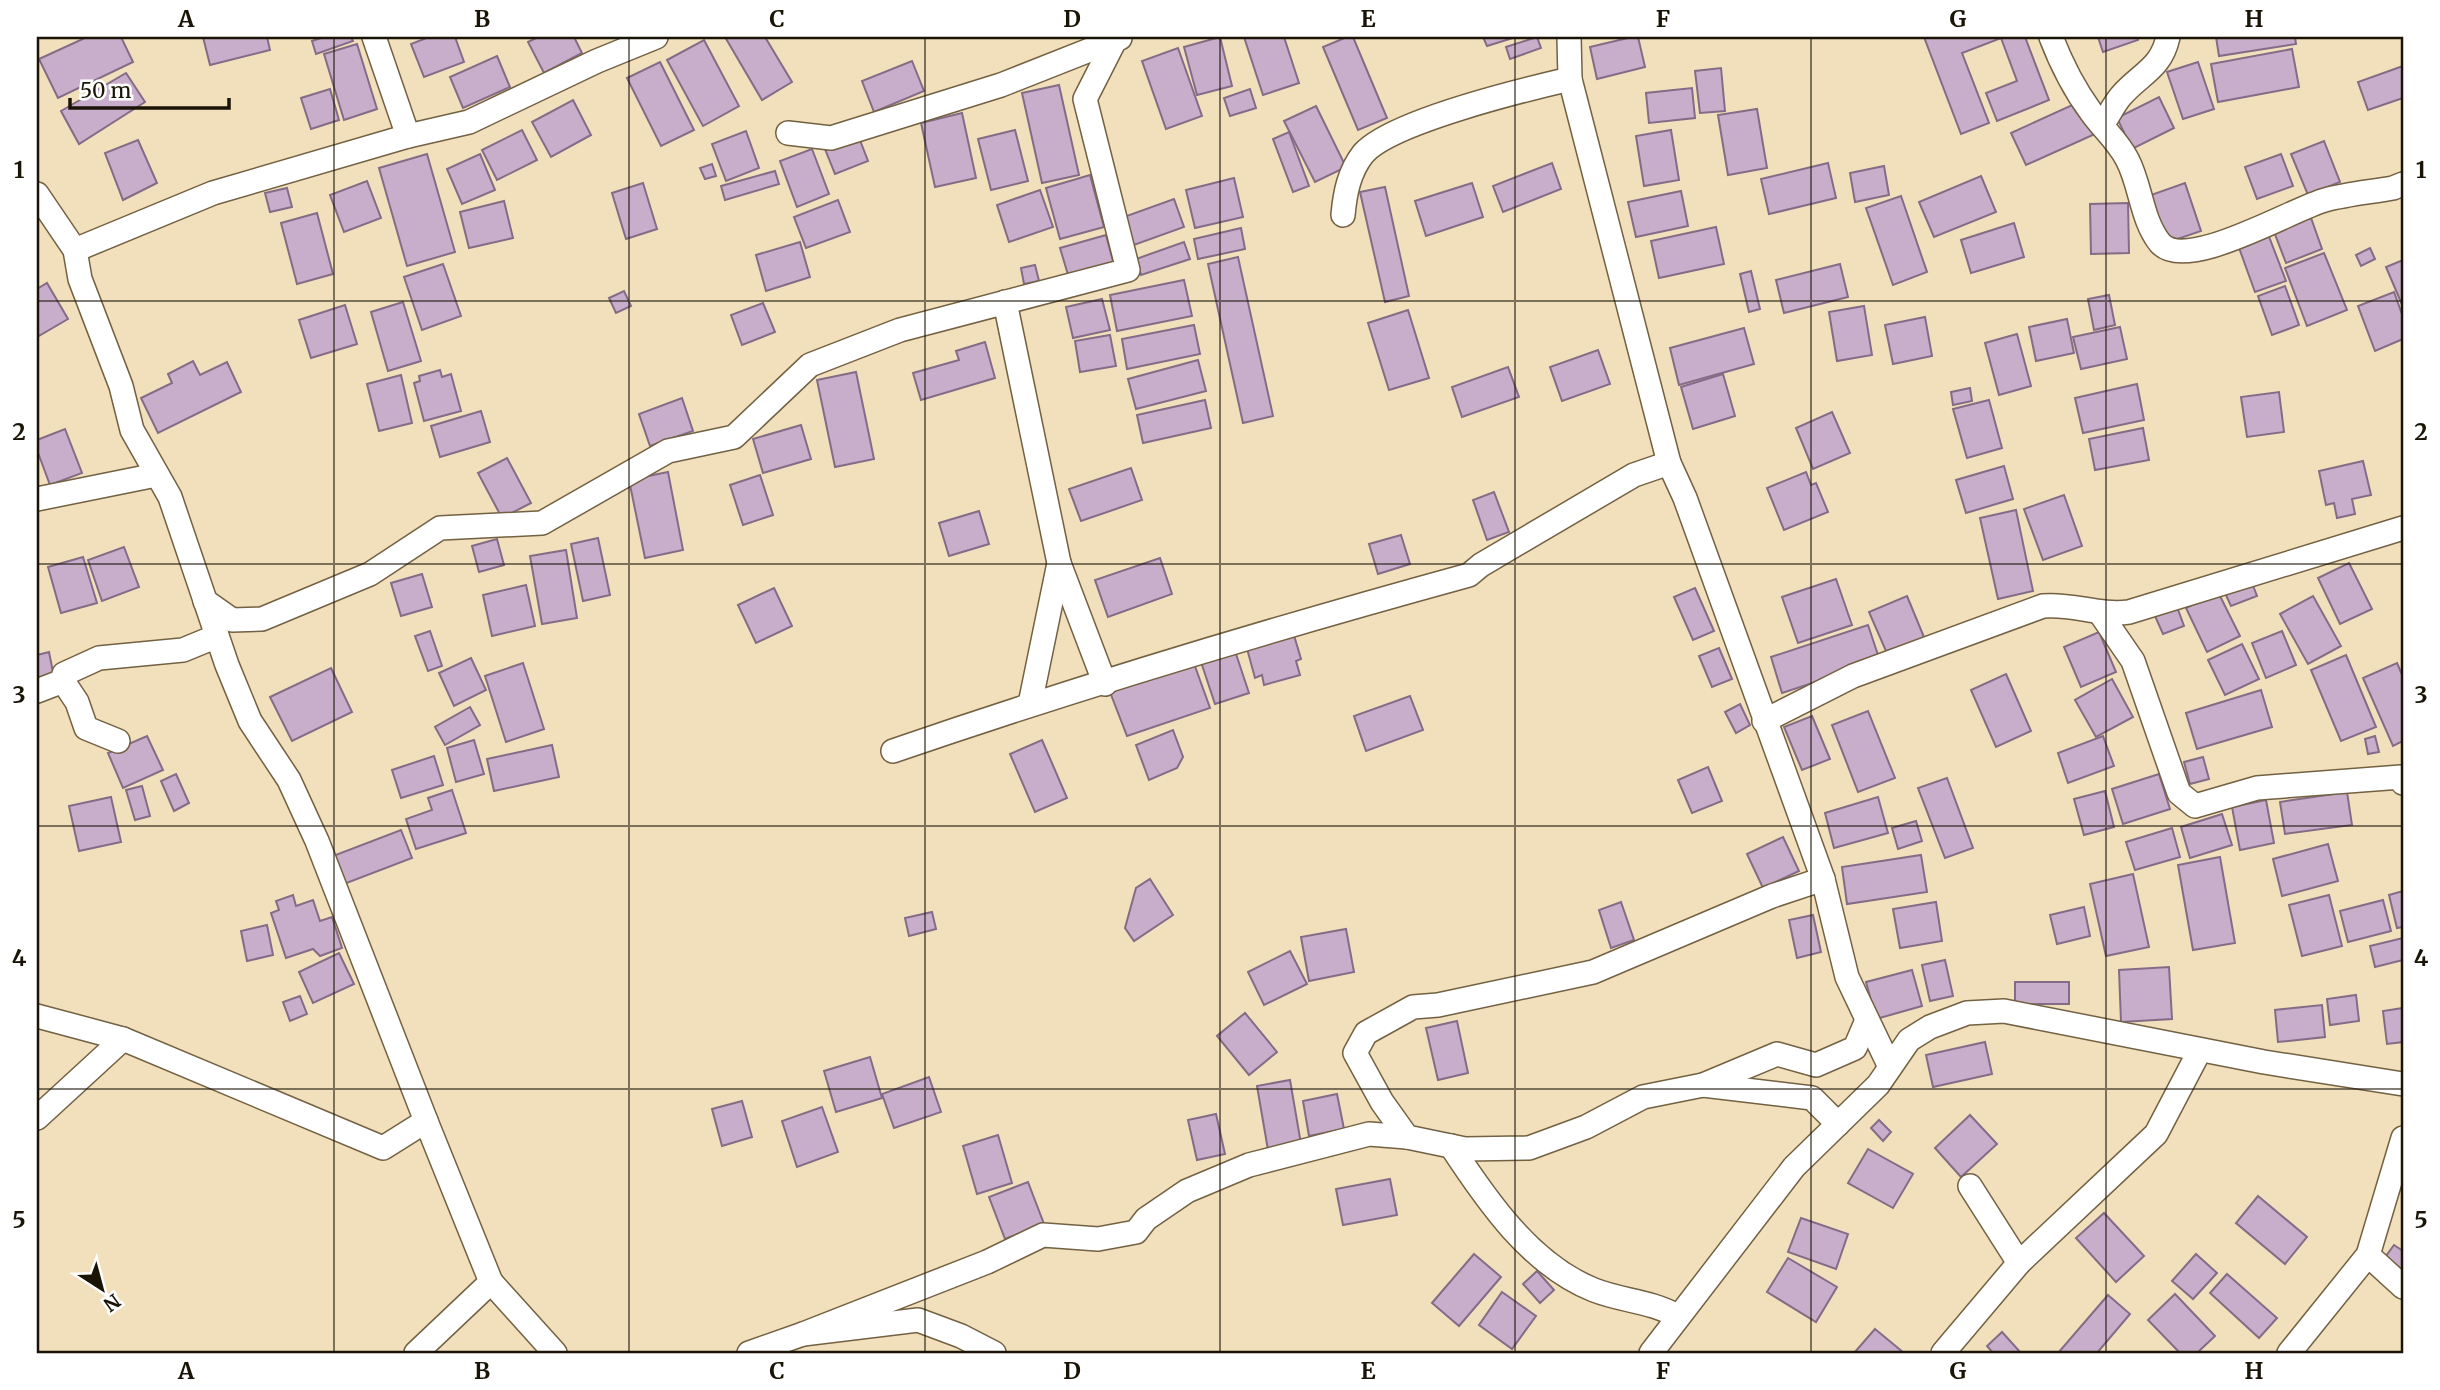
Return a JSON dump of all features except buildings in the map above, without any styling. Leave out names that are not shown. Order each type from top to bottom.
[{"type":"street","points":[[373,37],[408,136]]},
{"type":"street","points":[[75,250],[214,193],[408,136],[469,122],[597,61],[656,37]]},
{"type":"street","points":[[1569,37],[1570,79],[1669,463],[1685,498],[1823,879],[1847,977],[1890,1068]]},
{"type":"street","points":[[2051,37],[2063,68],[2092,114],[2116,140],[2132,169],[2148,223],[2162,245],[2175,251],[2200,251],[2324,200],[2403,184]]},
{"type":"street","points":[[2103,124],[2122,96],[2164,54],[2168,37]]},
{"type":"street","points":[[788,133],[831,138],[1001,85],[1119,38]]},
{"type":"street","points":[[205,601],[232,620],[262,619],[370,574],[440,528],[542,523],[668,451],[734,437],[810,365],[900,330],[1128,270],[1085,99],[1119,38]]},
{"type":"street","points":[[1343,215],[1350,176],[1363,154],[1377,142],[1408,127],[1570,79]]},
{"type":"street","points":[[37,194],[75,250],[80,279],[121,386],[132,430],[170,497],[217,636],[250,720],[289,780],[317,841],[491,1282],[555,1353]]},
{"type":"street","points":[[1005,302],[1059,562],[1105,684]]},
{"type":"street","points":[[892,751],[1030,704],[1105,684],[1302,621],[1469,575],[1481,565],[1633,475],[1669,463]]},
{"type":"street","points":[[37,499],[156,475]]},
{"type":"street","points":[[1764,721],[1853,676],[2043,606],[2056,605],[2099,613],[2129,612],[2403,528]]},
{"type":"street","points":[[1030,704],[1059,562]]},
{"type":"street","points":[[2099,613],[2133,661],[2179,793],[2195,806],[2257,788],[2401,777],[2403,783]]},
{"type":"street","points":[[118,741],[86,728],[77,702],[63,681],[64,674],[99,658],[183,650],[217,636]]},
{"type":"street","points":[[37,691],[63,681]]},
{"type":"street","points":[[1407,1137],[1382,1102],[1355,1053],[1366,1033],[1413,1007],[1438,1005],[1593,972],[1772,896],[1823,879]]},
{"type":"street","points":[[1651,1353],[1794,1167],[1878,1085],[1909,1040],[1930,1027],[1967,1013],[2004,1011],[2200,1050],[2403,1084]]},
{"type":"street","points":[[37,1016],[123,1039],[383,1148],[426,1121]]},
{"type":"street","points":[[748,1353],[987,1262],[1043,1235],[1098,1239],[1136,1232],[1146,1219],[1187,1191],[1249,1165],[1368,1134],[1407,1137],[1465,1149],[1529,1147],[1586,1127],[1643,1097],[1703,1085],[1777,1054],[1816,1065],[1833,1059],[1855,1048],[1867,1020]]},
{"type":"street","points":[[37,1118],[123,1039]]},
{"type":"street","points":[[1943,1353],[2019,1263],[2156,1134],[2200,1050]]},
{"type":"street","points":[[1703,1085],[1812,1098],[1838,1124]]},
{"type":"street","points":[[2289,1353],[2368,1255],[2403,1138]]},
{"type":"street","points":[[1451,1146],[1490,1206],[1556,1269],[1595,1291],[1659,1306],[1677,1316]]},
{"type":"street","points":[[1970,1186],[2019,1263]]},
{"type":"street","points":[[2368,1255],[2403,1287]]},
{"type":"street","points":[[416,1353],[491,1282]]},
{"type":"street","points":[[803,1334],[918,1320],[961,1335],[994,1353]]}]
